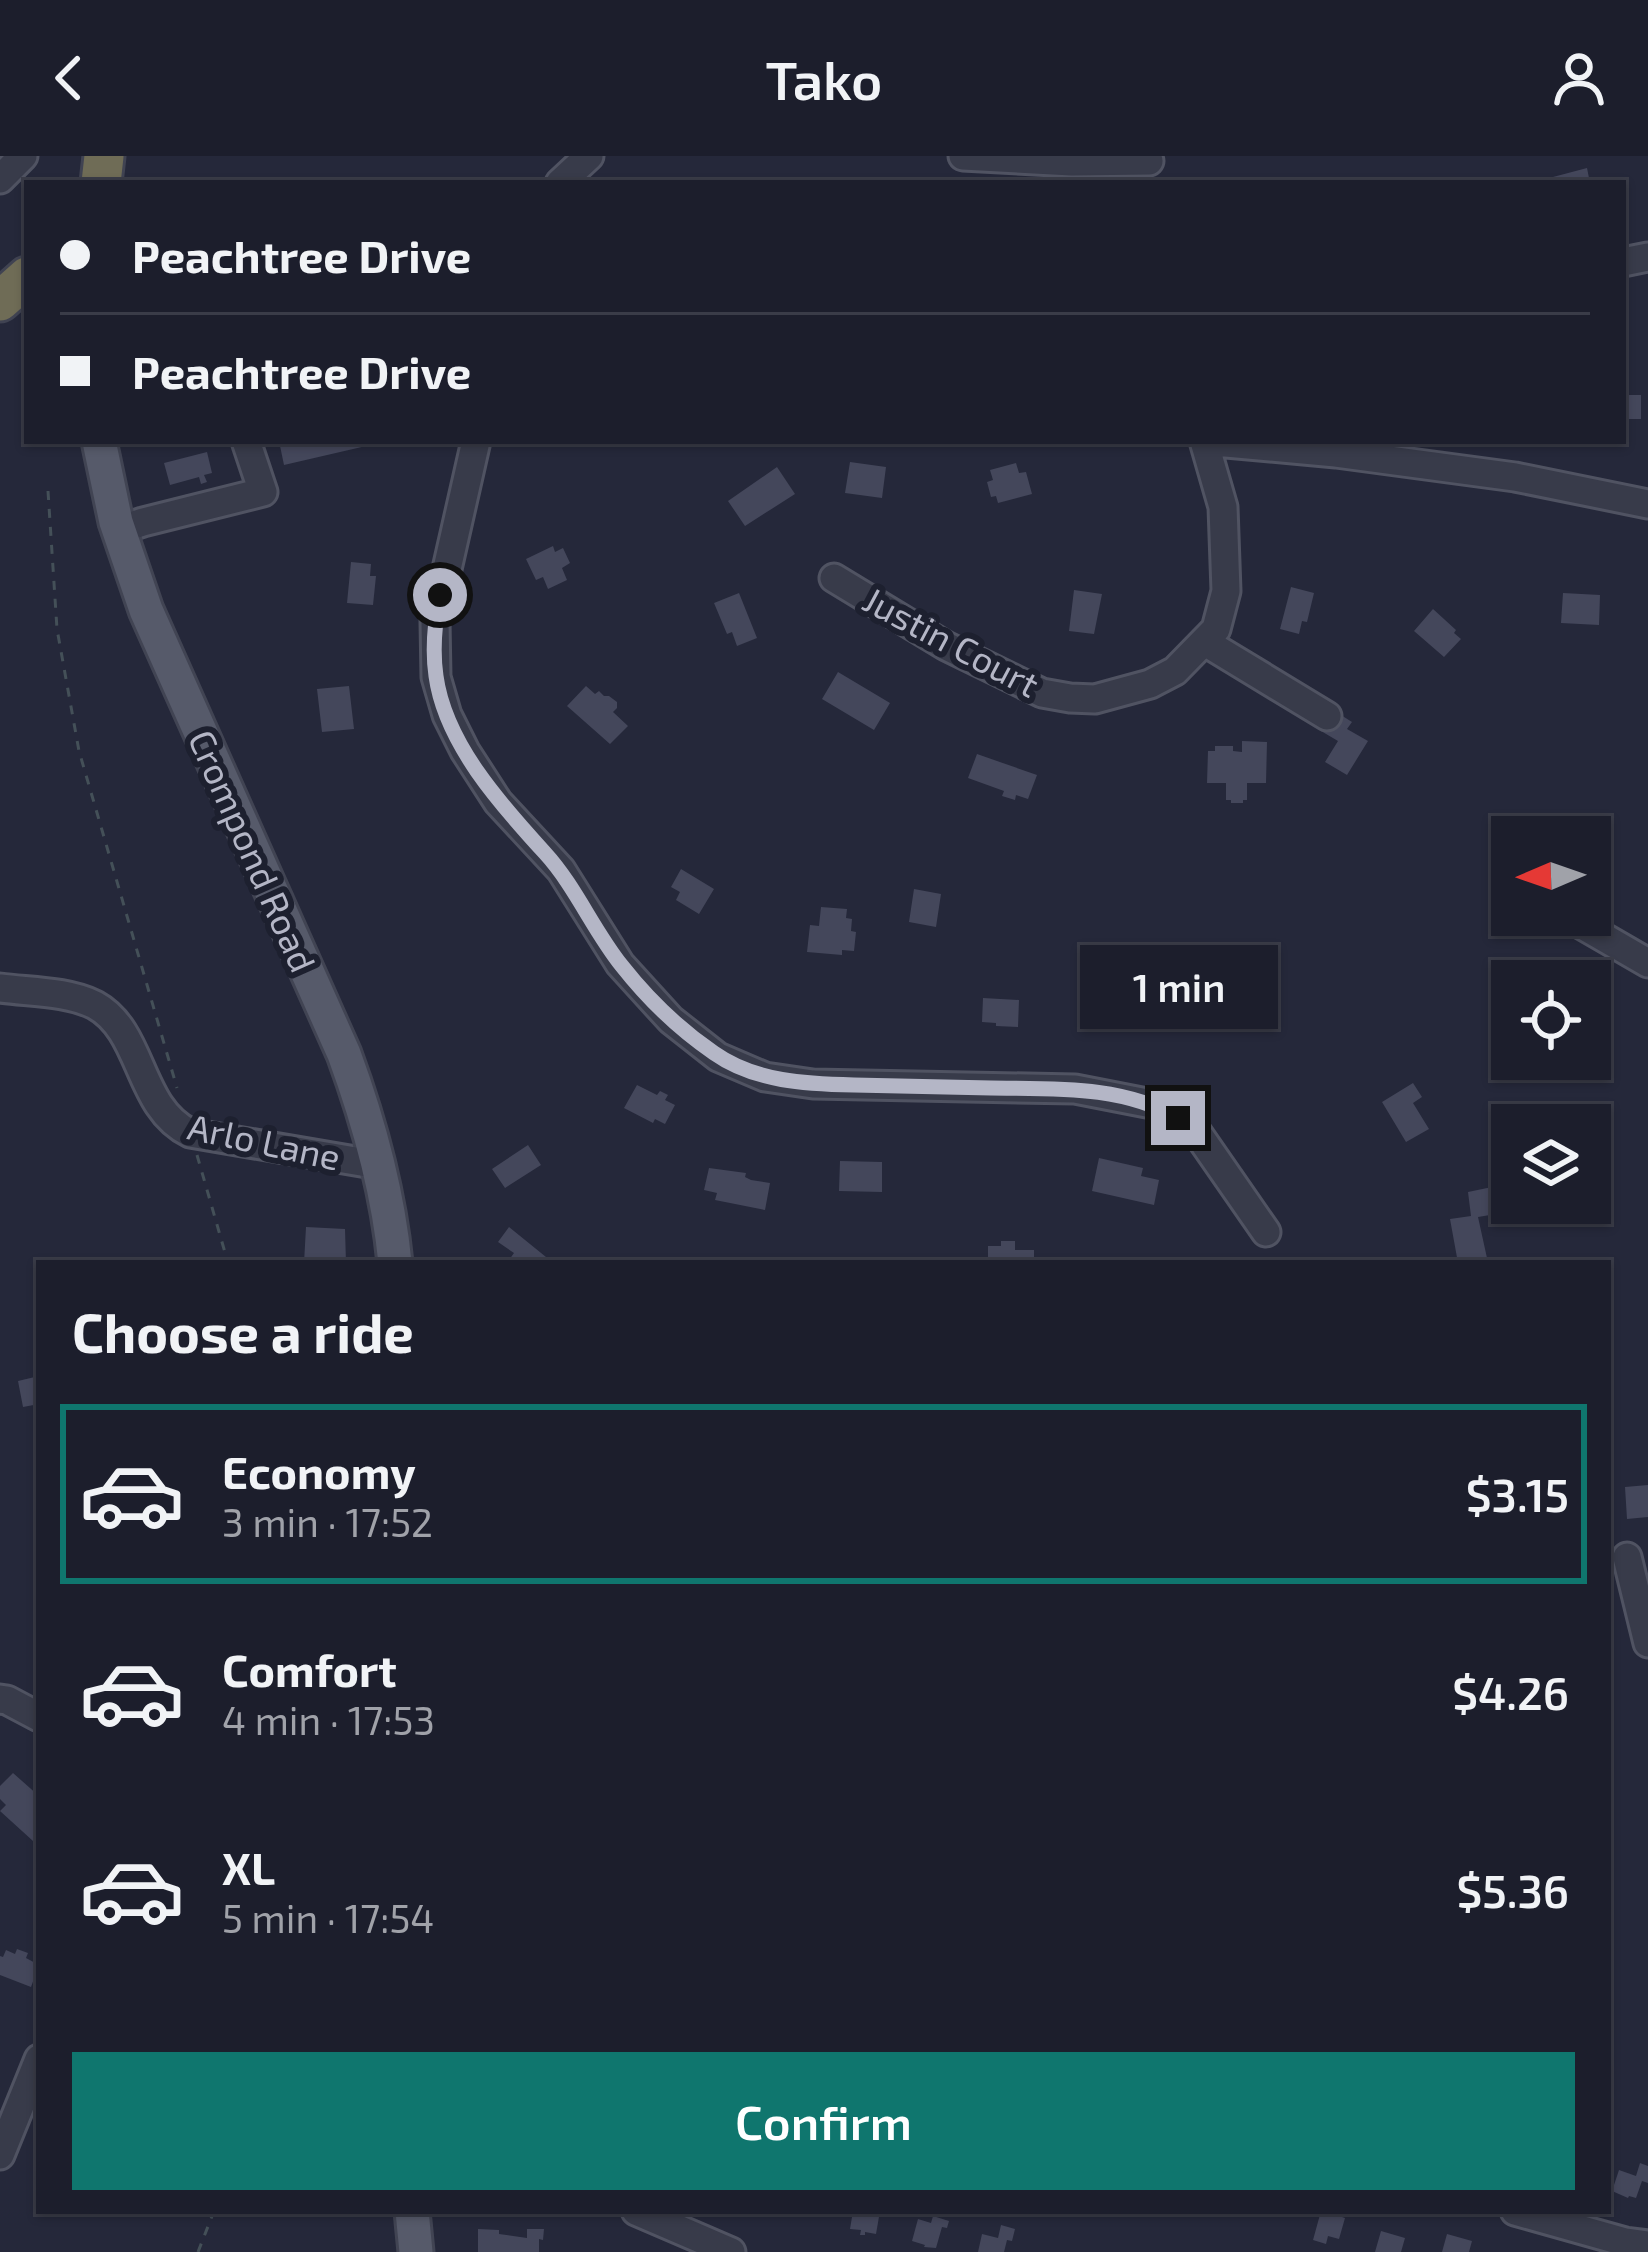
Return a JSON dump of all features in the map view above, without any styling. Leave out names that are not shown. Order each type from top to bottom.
[{"type":"highway","points":[[0,301],[24,280]]},
{"type":"main road","name":"Crompond Road","points":[[100,444],[119,530],[163,652],[344,1054],[380,1165],[395,1260]]},
{"type":"main road","points":[[412,2214],[416,2252]]},
{"type":"street","points":[[0,178],[23,156]]},
{"type":"street","points":[[563,180],[589,156]]},
{"type":"street","points":[[963,156],[1150,167]]},
{"type":"street","points":[[119,530],[263,492],[248,444]]},
{"type":"street","points":[[475,444],[435,622],[436,677],[447,715],[498,802],[560,870],[620,964],[671,1020],[718,1057],[765,1077],[813,1084],[1075,1089],[1157,1106],[1198,1134],[1265,1232]]},
{"type":"street","name":"Justin Court","points":[[834,578],[946,646],[1042,694],[1095,699],[1150,684],[1175,671],[1216,629],[1226,591],[1223,507],[1205,444]]},
{"type":"street","points":[[1237,444],[1492,474],[1648,504]]},
{"type":"street","points":[[1205,642],[1327,716]]},
{"type":"street","points":[[1601,936],[1648,963]]},
{"type":"street","name":"Arlo Lane","points":[[0,988],[69,997],[96,1006],[123,1034],[158,1106],[176,1127],[380,1165]]},
{"type":"street","points":[[1628,1556],[1648,1642]]},
{"type":"street","points":[[0,1699],[36,1716]]},
{"type":"street","points":[[0,2155],[36,2066]]},
{"type":"street","points":[[644,2214],[731,2252]]},
{"type":"street","points":[[1524,2214],[1600,2244],[1648,2246]]},
{"type":"path","points":[[47,491],[57,629],[79,751],[177,1088]]},
{"type":"path","points":[[190,1133],[227,1260]]},
{"type":"path","points":[[198,2252],[213,2214]]},
{"type":"building","points":[[1587,168],[1589,180],[1554,180]]},
{"type":"building","points":[[1626,395],[1641,395],[1641,419],[1626,419]]},
{"type":"building","points":[[280,444],[375,444],[284,465]]},
{"type":"building","points":[[207,452],[212,473],[204,475],[207,482],[201,484],[199,477],[170,485],[164,463]]},
{"type":"building","points":[[850,462],[886,467],[882,498],[845,493]]},
{"type":"building","points":[[1016,463],[1019,473],[1026,472],[1032,494],[998,503],[987,482],[993,480],[990,470]]},
{"type":"building","points":[[777,467],[795,494],[745,526],[728,501]]},
{"type":"building","points":[[553,546],[555,552],[563,548],[570,563],[562,568],[567,580],[548,589],[543,577],[536,580],[526,559]]},
{"type":"building","points":[[351,562],[371,564],[370,576],[376,576],[373,605],[347,603]]},
{"type":"building","points":[[1291,587],[1314,593],[1299,634],[1280,629]]},
{"type":"building","points":[[1074,590],[1102,594],[1094,634],[1069,631]]},
{"type":"building","points":[[739,593],[757,638],[737,646],[714,603]]},
{"type":"building","points":[[1563,593],[1600,595],[1599,625],[1561,623]]},
{"type":"building","points":[[1433,609],[1461,639],[1444,657],[1414,631]]},
{"type":"building","points":[[838,672],[890,703],[874,730],[822,699]]},
{"type":"building","points":[[349,686],[354,729],[322,732],[317,689]]},
{"type":"building","points":[[586,686],[617,702],[613,712],[628,726],[610,744],[567,706]]},
{"type":"building","points":[[1333,710],[1352,722],[1347,729],[1368,741],[1347,775],[1325,762],[1338,741],[1321,731]]},
{"type":"building","points":[[1242,741],[1267,742],[1266,783],[1247,783],[1247,800],[1231,803],[1226,800],[1226,783],[1207,783],[1208,751],[1233,746],[1233,751],[1242,752]]},
{"type":"building","points":[[977,754],[1037,775],[1028,799],[1002,796],[1004,791],[968,778]]},
{"type":"building","points":[[681,869],[714,889],[699,914],[676,900],[680,892],[671,887]]},
{"type":"building","points":[[914,889],[941,894],[936,927],[909,922]]},
{"type":"building","points":[[821,907],[847,909],[851,931],[856,932],[854,951],[842,950],[842,955],[807,952],[810,925],[819,926]]},
{"type":"building","points":[[983,998],[1019,1000],[1018,1027],[982,1022]]},
{"type":"building","points":[[1413,1083],[1422,1097],[1413,1103],[1429,1129],[1406,1142],[1382,1102]]},
{"type":"building","points":[[637,1085],[668,1095],[665,1100],[675,1105],[665,1124],[624,1108]]},
{"type":"building","points":[[528,1145],[541,1165],[505,1188],[492,1169]]},
{"type":"building","points":[[1099,1158],[1143,1168],[1141,1176],[1159,1180],[1154,1205],[1092,1191]]},
{"type":"building","points":[[840,1161],[882,1162],[882,1192],[839,1191]]},
{"type":"building","points":[[709,1168],[746,1173],[751,1180],[770,1183],[765,1210],[715,1200],[717,1193],[704,1190]]},
{"type":"building","points":[[1491,1187],[1491,1215],[1478,1217],[1487,1258],[1457,1260],[1450,1219],[1471,1216],[1468,1192]]},
{"type":"building","points":[[306,1227],[345,1229],[346,1260],[304,1260]]},
{"type":"building","points":[[509,1227],[546,1257],[509,1260],[514,1253],[498,1242]]},
{"type":"building","points":[[1001,1241],[1015,1241],[1015,1250],[1034,1250],[1034,1260],[988,1260],[988,1246],[1001,1246]]},
{"type":"building","points":[[36,1377],[36,1405],[23,1407],[18,1381]]},
{"type":"building","points":[[1648,1485],[1648,1517],[1627,1519],[1625,1487]]},
{"type":"building","points":[[13,1773],[36,1793],[33,1841],[0,1811],[6,1805],[0,1799],[0,1786]]},
{"type":"building","points":[[17,1949],[28,1953],[26,1958],[36,1963],[31,1987],[0,1975],[0,1956],[6,1950],[15,1954]]},
{"type":"building","points":[[1640,2163],[1648,2166],[1648,2183],[1642,2181],[1636,2198],[1612,2191],[1619,2170],[1636,2176]]},
{"type":"building","points":[[852,2214],[879,2214],[876,2234],[860,2235],[861,2230],[850,2229]]},
{"type":"building","points":[[1320,2214],[1345,2218],[1339,2239],[1328,2236],[1326,2244],[1313,2240]]},
{"type":"building","points":[[933,2216],[949,2221],[947,2228],[942,2227],[936,2248],[912,2241],[918,2219],[931,2223]]},
{"type":"building","points":[[1001,2225],[1015,2229],[1004,2252],[978,2252],[982,2234],[998,2238]]},
{"type":"building","points":[[478,2229],[527,2238],[527,2229],[544,2229],[539,2252],[478,2252]]},
{"type":"building","points":[[1381,2231],[1405,2238],[1401,2252],[1375,2252]]},
{"type":"building","points":[[1447,2234],[1472,2241],[1469,2252],[1442,2252]]},
{"type":"route","points":[[440,595],[435,622],[436,677],[447,715],[465,751],[498,802],[560,870],[620,964],[671,1020],[718,1057],[765,1077],[813,1084],[1075,1089],[1157,1106],[1178,1118]]}]
